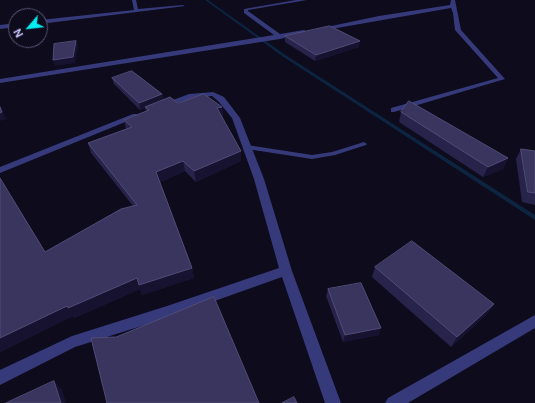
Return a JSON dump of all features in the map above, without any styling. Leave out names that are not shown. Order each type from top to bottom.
[{"type":"street","points":[[134,0],[136,10]]},
{"type":"street","points":[[280,37],[246,12],[246,9],[305,0]]},
{"type":"street","points":[[0,81],[271,39],[452,3],[456,14],[455,21],[458,30],[502,79],[394,110]]},
{"type":"street","points":[[48,21],[136,10],[183,6]]},
{"type":"street","points":[[0,170],[192,96],[203,94],[216,95],[236,118],[259,179],[286,271],[333,403]]},
{"type":"street","points":[[0,378],[72,342],[286,271]]},
{"type":"street","points":[[392,403],[535,321]]},
{"type":"lane","points":[[247,147],[312,157],[322,156],[364,144]]},
{"type":"building","points":[[330,26],[360,41],[316,55],[285,36]]},
{"type":"building","points":[[76,41],[73,57],[53,60],[54,44]]},
{"type":"building","points":[[132,71],[162,94],[139,103],[112,78]]},
{"type":"building","points":[[204,94],[222,107],[217,108],[241,151],[194,171],[183,161],[156,172],[192,268],[139,285],[137,278],[68,308],[67,306],[0,338],[0,178],[45,252],[121,209],[137,205],[88,143],[132,127],[124,120],[149,110],[145,107],[170,97],[178,103]]},
{"type":"building","points":[[409,101],[508,158],[488,167],[401,112]]},
{"type":"building","points":[[521,149],[535,151],[535,193],[528,192]]},
{"type":"building","points":[[412,241],[494,304],[457,337],[375,267]]},
{"type":"building","points":[[361,283],[381,328],[345,335],[328,289]]},
{"type":"building","points":[[214,297],[259,403],[107,403],[91,338],[116,337]]},
{"type":"building","points":[[54,381],[61,403],[6,403]]},
{"type":"building","points":[[294,397],[297,403],[282,403]]},
{"type":"waterway","points":[[206,0],[283,55],[535,218]]}]
